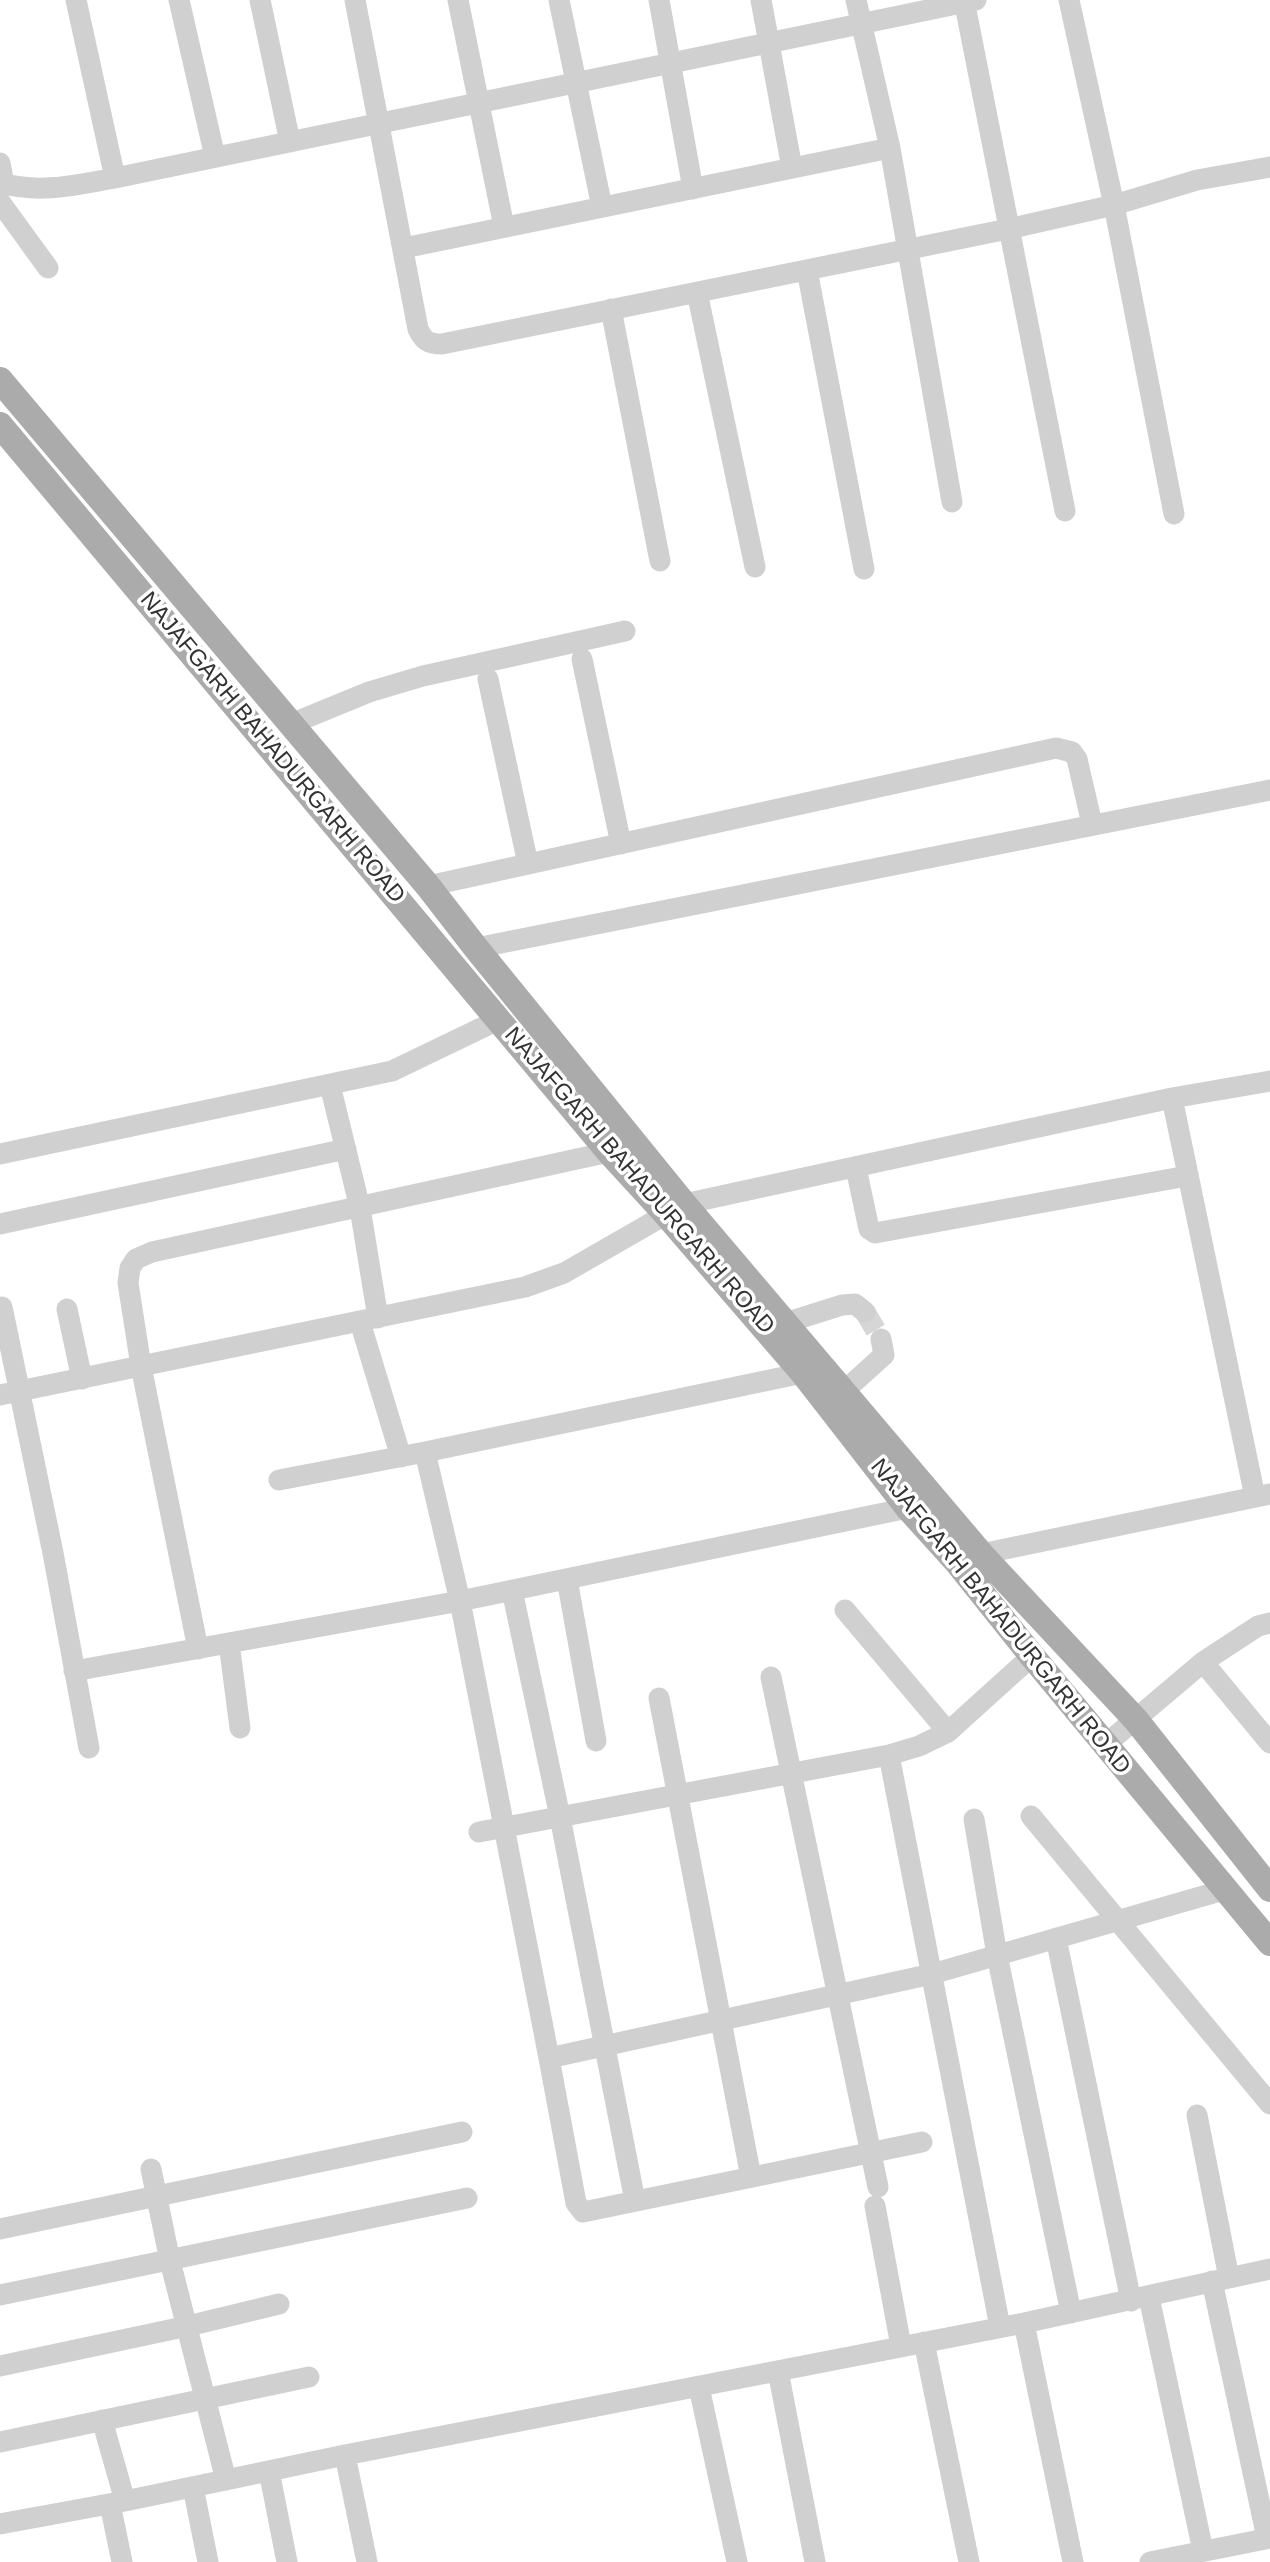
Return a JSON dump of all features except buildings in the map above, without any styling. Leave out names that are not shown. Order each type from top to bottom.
[{"type":"main road","name":"NAJAFGARH BAHADURGARH ROAD","points":[[0,380],[428,886],[908,1508],[956,1561],[1032,1657],[1270,1943]]},
{"type":"main road","name":"NAJAFGARH BAHADURGARH ROAD","points":[[5,438],[322,807],[609,1152],[674,1208],[785,1323],[981,1554],[1136,1720],[1270,1889]]},
{"type":"main road","points":[[322,807],[347,790]]},
{"type":"street","points":[[76,0],[116,178]]},
{"type":"street","points":[[180,0],[215,158]]},
{"type":"street","points":[[260,0],[290,142]]},
{"type":"street","points":[[355,0],[418,329],[423,339],[430,344],[442,344],[1008,229],[1114,205],[1197,180],[1270,167]]},
{"type":"street","points":[[458,0],[504,228]]},
{"type":"street","points":[[559,0],[602,207]]},
{"type":"street","points":[[659,0],[693,189]]},
{"type":"street","points":[[761,0],[792,169]]},
{"type":"street","points":[[856,0],[890,148],[951,502]]},
{"type":"street","points":[[1069,0],[1114,205],[1174,514]]},
{"type":"street","points":[[1,183],[36,190],[116,178],[968,1],[1008,229],[1065,511]]},
{"type":"street","points":[[404,248],[890,148]]},
{"type":"street","points":[[1,183],[48,268]]},
{"type":"street","points":[[807,270],[864,569]]},
{"type":"street","points":[[697,292],[755,567]]},
{"type":"street","points":[[611,310],[660,561]]},
{"type":"street","points":[[5,438],[37,424]]},
{"type":"street","points":[[291,724],[369,692],[423,676],[625,631]]},
{"type":"street","points":[[582,659],[621,844]]},
{"type":"street","points":[[488,679],[528,864]]},
{"type":"street","points":[[428,886],[1056,748],[1072,752],[1077,758],[1092,824]]},
{"type":"street","points":[[475,948],[1270,790]]},
{"type":"street","points":[[0,1154],[392,1071],[500,1019]]},
{"type":"street","points":[[9,1393],[525,1287],[564,1273],[674,1208],[1172,1098],[1270,1081]]},
{"type":"street","points":[[330,1085],[360,1208],[369,1320],[401,1457]]},
{"type":"street","points":[[981,1554],[1263,1496],[1187,1176],[1172,1098]]},
{"type":"street","points":[[0,1224],[346,1149]]},
{"type":"street","points":[[198,1649],[141,1366],[128,1283],[130,1268],[136,1259],[152,1252],[609,1152]]},
{"type":"street","points":[[856,1168],[869,1229],[875,1233],[1187,1176]]},
{"type":"street","points":[[785,1323],[842,1304],[855,1304],[864,1312]]},
{"type":"street","points":[[2,1307],[9,1393],[53,1553],[89,1748]]},
{"type":"street","points":[[67,1309],[82,1378]]},
{"type":"street","points":[[844,1392],[884,1355],[881,1339]]},
{"type":"street","points":[[279,1480],[803,1373]]},
{"type":"street","points":[[425,1452],[460,1601],[578,2208],[583,2212],[590,2212],[922,2142]]},
{"type":"street","points":[[74,1671],[460,1601],[908,1508]]},
{"type":"street","points":[[567,1579],[596,1741]]},
{"type":"street","points":[[512,1590],[560,1817],[635,2201]]},
{"type":"street","points":[[845,1610],[948,1732]]},
{"type":"street","points":[[1105,1745],[1203,1662],[1266,1630]]},
{"type":"street","points":[[229,1643],[240,1728]]},
{"type":"street","points":[[479,1832],[889,1755],[919,1746],[948,1732],[1032,1657]]},
{"type":"street","points":[[1203,1662],[1270,1743]]},
{"type":"street","points":[[771,1677],[871,2152],[901,2346]]},
{"type":"street","points":[[659,1698],[751,2177]]},
{"type":"street","points":[[889,1755],[1000,2327]]},
{"type":"street","points":[[1031,1816],[1270,2104]]},
{"type":"street","points":[[974,1819],[997,1955],[1071,2312]]},
{"type":"street","points":[[549,2058],[932,1974],[1224,1890]]},
{"type":"street","points":[[1056,1938],[1140,2299],[1203,2551]]},
{"type":"street","points":[[1150,2562],[1268,2538],[1220,2279],[1197,2115]]},
{"type":"street","points":[[0,2229],[462,2132]]},
{"type":"street","points":[[151,2169],[203,2398],[226,2480]]},
{"type":"street","points":[[0,2295],[467,2198]]},
{"type":"street","points":[[1,2521],[117,2503],[345,2455],[1024,2323],[1270,2269]]},
{"type":"street","points":[[0,2366],[279,2304]]},
{"type":"street","points":[[1024,2323],[1073,2562]]},
{"type":"street","points":[[924,2342],[969,2562]]},
{"type":"street","points":[[778,2371],[815,2562]]},
{"type":"street","points":[[0,2442],[309,2377]]},
{"type":"street","points":[[699,2387],[737,2562]]},
{"type":"street","points":[[102,2420],[117,2503],[122,2562]]},
{"type":"street","points":[[345,2455],[367,2562]]},
{"type":"street","points":[[269,2471],[288,2562]]},
{"type":"street","points":[[193,2487],[208,2562]]},
{"type":"tunnel","points":[[865,1312],[881,1339]]}]
